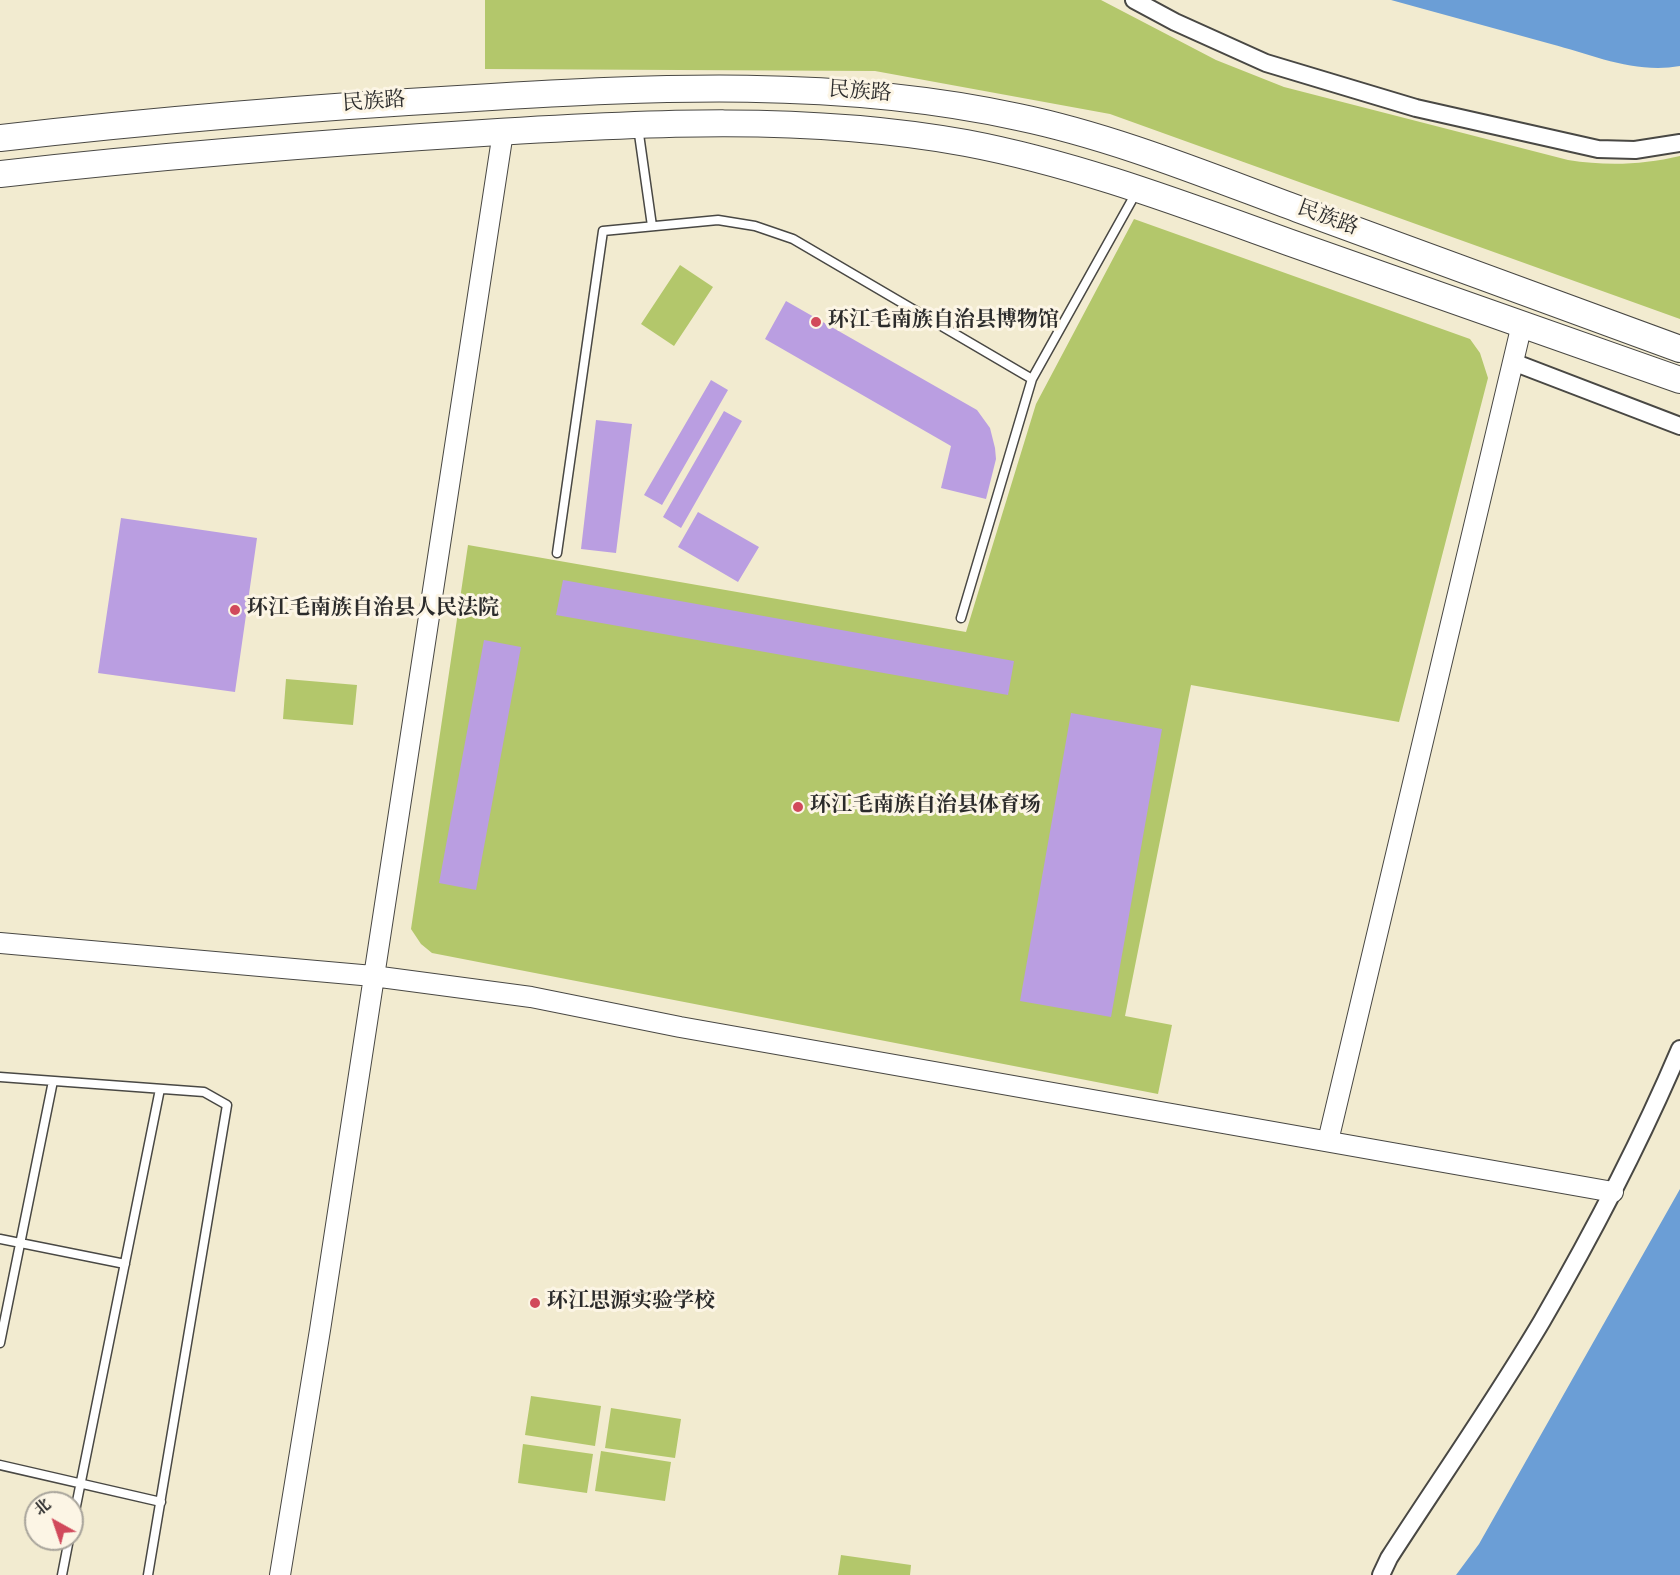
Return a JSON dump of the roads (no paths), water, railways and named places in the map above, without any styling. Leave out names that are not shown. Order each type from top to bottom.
[{"type":"main road","name":"民族路","points":[[0,138],[231,115],[636,88],[765,88],[916,99],[1019,117],[1119,143],[1680,349]]},
{"type":"main road","name":"民族路","points":[[0,174],[223,152],[637,124],[763,124],[911,135],[1011,152],[1060,164],[1138,188],[1680,380]]},
{"type":"street","points":[[1134,0],[1175,22],[1266,63],[1416,108],[1598,149],[1635,150],[1680,143]]},
{"type":"street","points":[[280,1575],[503,132]]},
{"type":"street","points":[[1328,1141],[1522,324]]},
{"type":"street","points":[[1513,362],[1680,426]]},
{"type":"street","points":[[0,943],[374,976],[531,997],[680,1027],[1613,1192]]},
{"type":"street","points":[[1381,1575],[1389,1558],[1540,1323],[1613,1192],[1680,1049]]},
{"type":"lane","points":[[637,124],[652,226]]},
{"type":"lane","points":[[961,618],[1032,379],[1138,188]]},
{"type":"lane","points":[[557,554],[603,231],[718,220],[755,226],[794,239],[1032,379]]},
{"type":"lane","points":[[0,1077],[204,1092],[227,1105],[148,1575]]},
{"type":"lane","points":[[0,1343],[53,1081]]},
{"type":"lane","points":[[80,1491],[160,1089]]},
{"type":"lane","points":[[0,1239],[125,1264]]},
{"type":"lane","points":[[0,1465],[161,1502]]},
{"type":"lane","points":[[62,1575],[67,1551]]},
{"type":"water","points":[[1391,0],[1680,0],[1680,66],[1663,68],[1614,62]]},
{"type":"water","points":[[1680,1189],[1680,1575],[1456,1575],[1479,1544]]},
{"type":"place","name":"环江毛南族自治县博物馆","points":[[816,322]]},
{"type":"place","name":"环江毛南族自治县人民法院","points":[[235,610]]},
{"type":"place","name":"环江毛南族自治县体育场","points":[[798,807]]},
{"type":"place","name":"环江思源实验学校","points":[[535,1303]]}]
